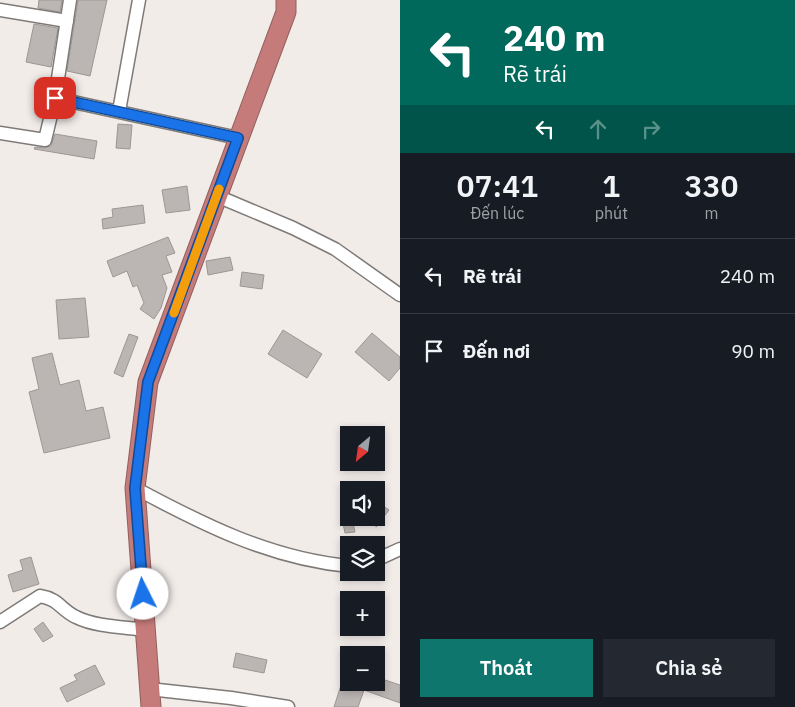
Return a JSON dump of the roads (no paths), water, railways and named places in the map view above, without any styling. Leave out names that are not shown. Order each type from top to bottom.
[{"type":"highway","points":[[150,698],[135,488],[148,382],[286,12],[286,0]]},
{"type":"street","points":[[0,133],[44,140],[55,98],[70,0]]},
{"type":"street","points":[[119,111],[139,0]]},
{"type":"street","points":[[0,10],[67,21]]},
{"type":"street","points":[[55,98],[238,138]]},
{"type":"street","points":[[217,196],[293,228],[335,249],[400,295]]},
{"type":"street","points":[[135,488],[184,514],[263,548],[306,560],[340,565]]},
{"type":"street","points":[[385,556],[400,549]]},
{"type":"street","points":[[0,622],[40,596],[52,598],[76,617],[102,624],[145,630]]},
{"type":"street","points":[[150,698],[231,698],[288,707]]}]
